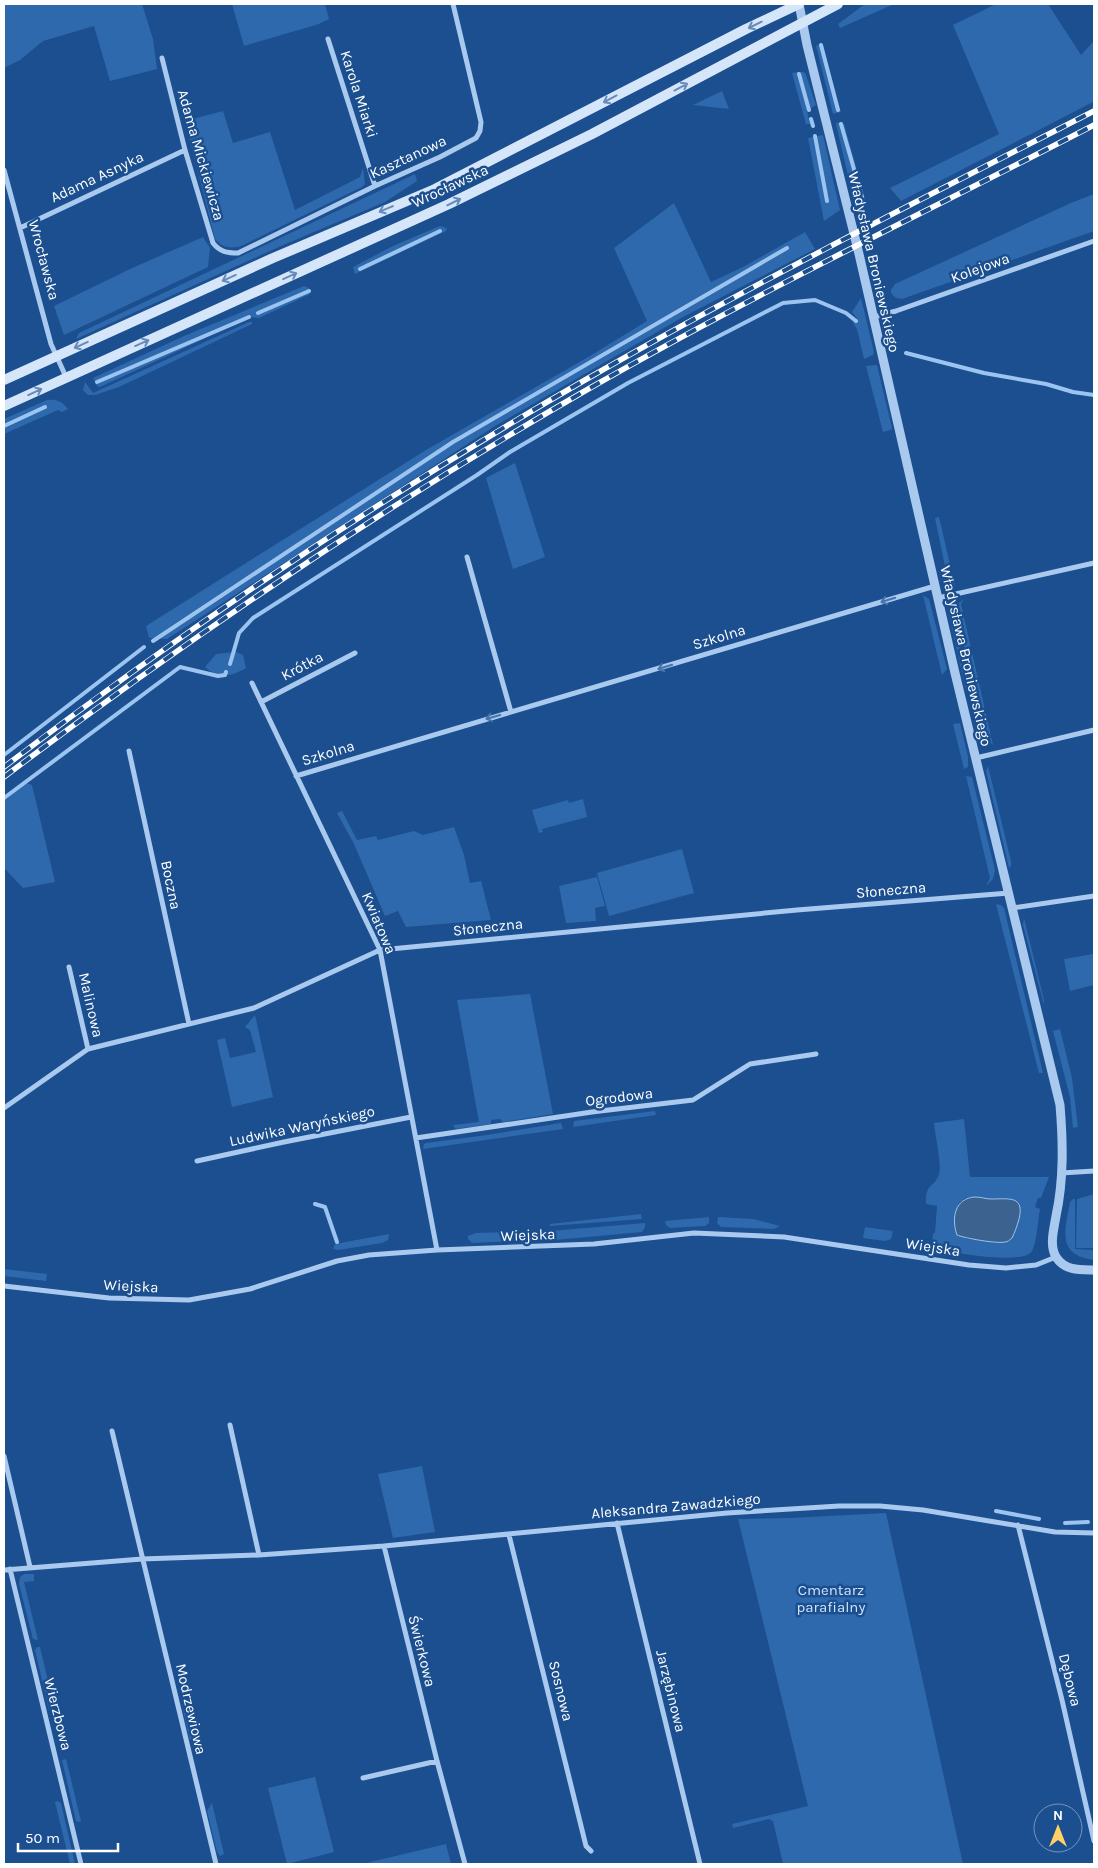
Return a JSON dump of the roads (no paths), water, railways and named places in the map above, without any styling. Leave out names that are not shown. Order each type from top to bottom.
[{"type":"main road","name":"Wrocławska","points":[[4,380],[273,258],[435,188],[799,4]]},
{"type":"main road","name":"Wrocławska","points":[[4,406],[449,204],[592,134],[838,4]]},
{"type":"street","name":"Kasztanowa","points":[[224,252],[238,253],[476,138],[480,131],[480,118],[453,4]]},
{"type":"street","name":"Władysława Broniewskiego","points":[[799,4],[809,53],[874,316],[935,586],[1060,1105],[1062,1173],[1052,1244],[1056,1257]]},
{"type":"street","name":"Karola Miarki","points":[[328,39],[375,186]]},
{"type":"street","name":"Adama Mickiewicza","points":[[162,58],[184,150],[213,244],[217,249],[224,252]]},
{"type":"street","name":"Adama Asnyka","points":[[20,228],[184,150]]},
{"type":"street","name":"Wrocławska","points":[[4,170],[41,310],[56,356],[66,377]]},
{"type":"street","name":"Kolejowa","points":[[874,316],[896,311],[1094,240]]},
{"type":"street","points":[[467,557],[511,712]]},
{"type":"street","points":[[938,598],[1094,563]]},
{"type":"street","name":"Szkolna","points":[[296,776],[935,586]]},
{"type":"street","name":"Krótka","points":[[261,702],[354,653]]},
{"type":"street","name":"Kwiatowa","points":[[252,683],[380,950],[437,1250]]},
{"type":"street","points":[[976,758],[1094,730]]},
{"type":"street","name":"Boczna","points":[[129,751],[189,1024]]},
{"type":"street","name":"Słoneczna","points":[[4,1108],[88,1049],[254,1008],[380,950],[778,912],[1008,893]]},
{"type":"street","points":[[1012,908],[1094,896]]},
{"type":"street","name":"Malinowa","points":[[69,967],[88,1049]]},
{"type":"street","name":"Ogrodowa","points":[[416,1138],[592,1112],[693,1100],[750,1064],[816,1054]]},
{"type":"street","name":"Ludwika Waryńskiego","points":[[197,1162],[411,1116]]},
{"type":"street","points":[[1062,1173],[1094,1171]]},
{"type":"street","name":"Wiejska","points":[[4,1286],[108,1298],[189,1300],[250,1289],[345,1260],[377,1254],[594,1244],[694,1232],[784,1237],[960,1264],[999,1268],[1023,1268],[1056,1257]]},
{"type":"street","points":[[1056,1257],[1069,1268],[1094,1270]]},
{"type":"street","points":[[230,1425],[259,1555]]},
{"type":"street","points":[[112,1430],[142,1559]]},
{"type":"street","points":[[4,1456],[30,1567]]},
{"type":"street","name":"Aleksandra Zawadzkiego","points":[[4,1570],[142,1559],[259,1555],[384,1546],[727,1513],[839,1506],[880,1506],[923,1510],[1056,1532],[1094,1533]]},
{"type":"street","name":"Jarzębinowa","points":[[618,1523],[700,1864]]},
{"type":"street","name":"Dębowa","points":[[1018,1525],[1062,1700],[1094,1841]]},
{"type":"street","name":"Sosnowa","points":[[509,1535],[586,1846],[591,1851]]},
{"type":"street","name":"Świerkowa","points":[[384,1546],[436,1761],[465,1864]]},
{"type":"street","name":"Modrzewiowa","points":[[142,1559],[216,1864]]},
{"type":"street","name":"Wierzbowa","points":[[10,1570],[81,1864]]},
{"type":"street","points":[[363,1778],[436,1761]]},
{"type":"waterway","points":[[821,45],[838,110]]},
{"type":"waterway","points":[[799,74],[809,110]]},
{"type":"waterway","points":[[811,119],[813,126]]},
{"type":"waterway","points":[[841,124],[862,197]]},
{"type":"waterway","points":[[815,136],[827,201]]},
{"type":"waterway","points":[[360,269],[440,231]]},
{"type":"waterway","points":[[153,641],[453,442],[787,248]]},
{"type":"waterway","points":[[258,313],[309,291]]},
{"type":"waterway","points":[[230,664],[239,633],[253,618],[510,452],[628,383],[783,303],[815,300],[846,313],[856,321]]},
{"type":"waterway","points":[[97,382],[249,317]]},
{"type":"waterway","points":[[906,353],[984,373],[1094,395]]},
{"type":"waterway","points":[[4,426],[45,407]]},
{"type":"waterway","points":[[4,755],[144,647]]},
{"type":"waterway","points":[[4,798],[180,667],[218,676],[225,675],[226,672]]},
{"type":"waterway","points":[[315,1204],[325,1207],[337,1242]]},
{"type":"waterway","points":[[996,1511],[1039,1519]]},
{"type":"waterway","points":[[1065,1523],[1088,1522]]},
{"type":"railway","points":[[4,767],[144,663],[288,564],[361,516],[510,424],[585,380],[774,276],[1094,111]]},
{"type":"railway","points":[[4,777],[218,623],[364,525],[514,433],[714,319],[1094,125]]},
{"type":"park label","name":"Cmentarz parafialny","points":[[831,1598]]}]
